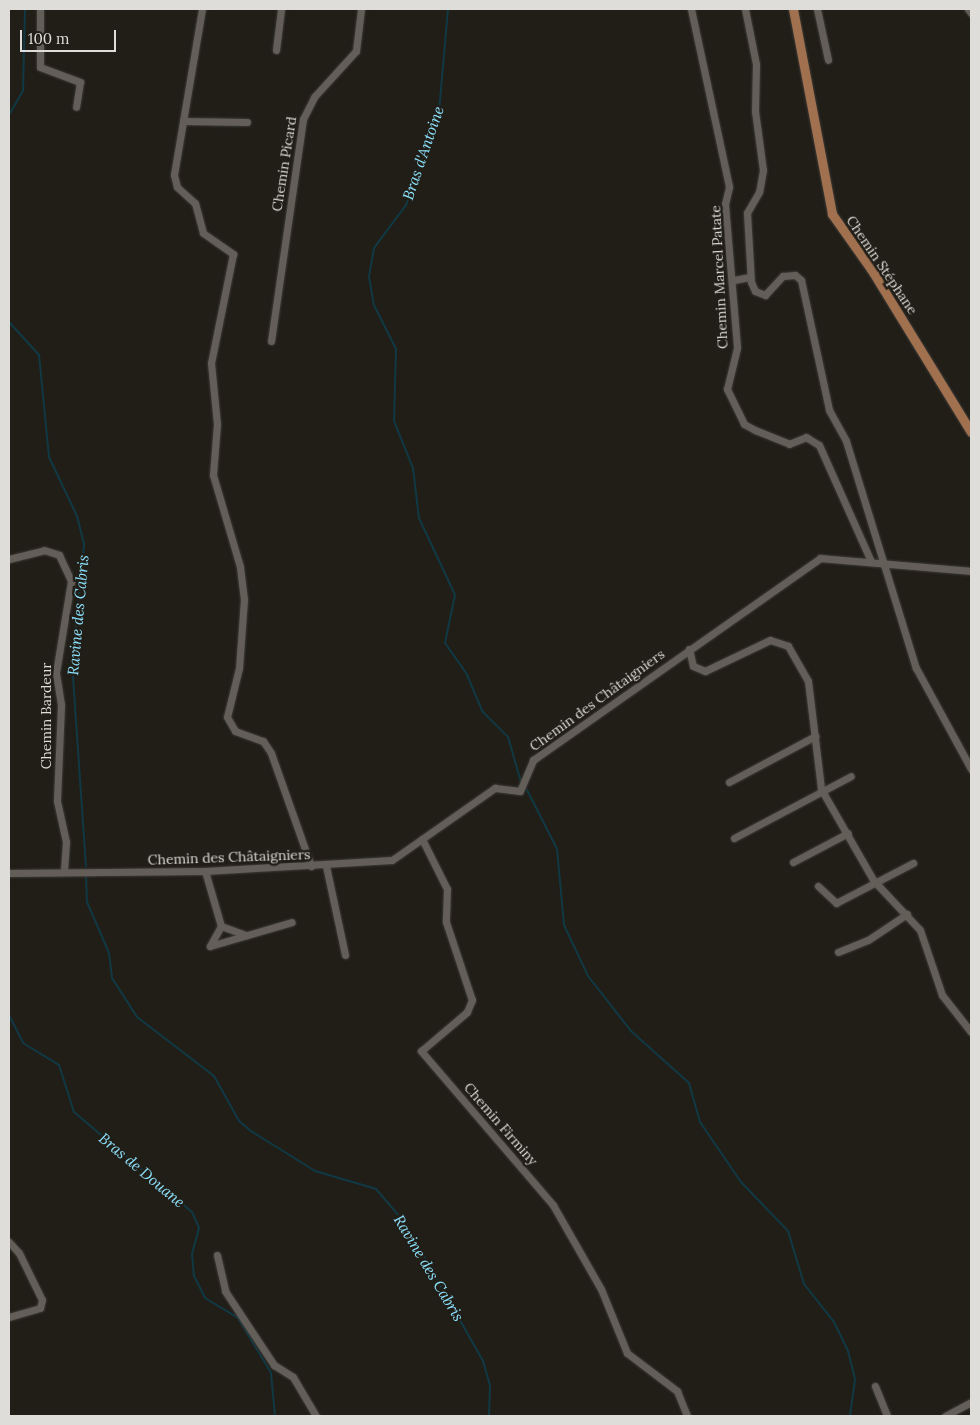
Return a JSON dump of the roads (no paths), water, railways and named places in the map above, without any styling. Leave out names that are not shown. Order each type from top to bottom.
[{"type":"main road","name":"Chemin Stéphane","points":[[793,9],[832,214],[871,268],[971,432]]},
{"type":"street","points":[[40,9],[40,67],[80,82],[76,107]]},
{"type":"street","points":[[202,9],[174,181],[195,203],[203,233],[229,250],[234,263],[211,363],[217,424],[213,475],[240,567],[244,599],[239,668],[228,717],[235,731],[263,741],[271,754],[311,866]]},
{"type":"street","points":[[276,50],[281,9]]},
{"type":"street","name":"Chemin Picard","points":[[271,341],[303,119],[314,98],[356,51],[361,9]]},
{"type":"street","name":"Chemin Marcel Patate","points":[[691,9],[729,187],[725,204],[734,280],[736,348],[727,388],[744,424],[789,444],[814,438],[870,559]]},
{"type":"street","points":[[745,9],[756,64],[755,111],[763,170],[759,192],[747,213],[750,278],[755,290],[765,295],[782,276],[795,275],[801,280],[829,410],[846,441],[880,560],[916,668],[971,769]]},
{"type":"street","points":[[817,9],[828,60]]},
{"type":"street","points":[[968,9],[971,13]]},
{"type":"street","points":[[183,121],[247,122]]},
{"type":"street","points":[[734,280],[750,278]]},
{"type":"street","name":"Chemin Bardeur","points":[[9,559],[44,550],[59,555],[70,581],[56,673],[61,705],[57,801],[66,842],[64,871]]},
{"type":"street","name":"Chemin des Châtaigniers","points":[[9,873],[204,871],[326,866],[392,860],[495,788],[520,792],[533,760],[820,558],[870,559],[971,571]]},
{"type":"street","points":[[689,649],[693,666],[705,671],[770,640],[788,646],[808,681],[821,789],[874,881],[907,914],[923,936],[947,1003],[971,1032]]},
{"type":"street","points":[[729,782],[815,736]]},
{"type":"street","points":[[734,838],[821,789],[851,776]]},
{"type":"street","points":[[793,862],[848,833]]},
{"type":"street","name":"Chemin Firminy","points":[[422,838],[447,888],[446,922],[472,1000],[467,1012],[421,1051],[553,1205],[601,1289],[627,1353],[677,1391],[687,1416]]},
{"type":"street","points":[[818,886],[836,903],[874,881],[913,863]]},
{"type":"street","points":[[326,866],[345,955]]},
{"type":"street","points":[[204,871],[221,926],[210,946],[292,922]]},
{"type":"street","points":[[838,952],[868,940],[907,914]]},
{"type":"street","points":[[221,926],[247,936]]},
{"type":"street","points":[[9,1242],[42,1300],[40,1308],[9,1317]]},
{"type":"street","points":[[217,1255],[225,1292],[274,1365],[293,1377],[316,1416]]},
{"type":"street","points":[[874,1386],[887,1416]]},
{"type":"street","points":[[945,1416],[971,1402]]},
{"type":"waterway","name":"Ravine des Cabris","points":[[9,115],[23,91],[25,9]]},
{"type":"waterway","name":"Bras d'Antoine","points":[[448,9],[439,111],[406,205],[374,248],[369,277],[374,305],[396,349],[394,421],[413,468],[419,518],[455,595],[445,643],[467,675],[482,711],[508,737],[521,782]]},
{"type":"waterway","name":"Ravine des Cabris","points":[[9,322],[39,355],[49,457],[77,516],[84,545],[72,662],[86,867]]},
{"type":"waterway","name":"Bras d'Antoine","points":[[527,790],[557,849],[564,925],[588,976],[631,1031],[689,1083],[700,1122],[741,1182],[788,1231],[804,1284],[834,1322],[848,1351],[855,1380],[850,1416]]},
{"type":"waterway","name":"Ravine des Cabris","points":[[86,875],[87,902],[109,953],[112,978],[137,1017],[214,1076],[239,1121],[251,1131],[315,1171],[376,1189],[405,1223],[483,1361],[490,1386],[489,1416]]},
{"type":"waterway","name":"Bras de Douane","points":[[9,1015],[23,1043],[59,1065],[74,1112],[192,1212],[199,1228],[192,1254],[194,1276],[205,1298],[238,1318],[271,1373],[275,1416]]}]
